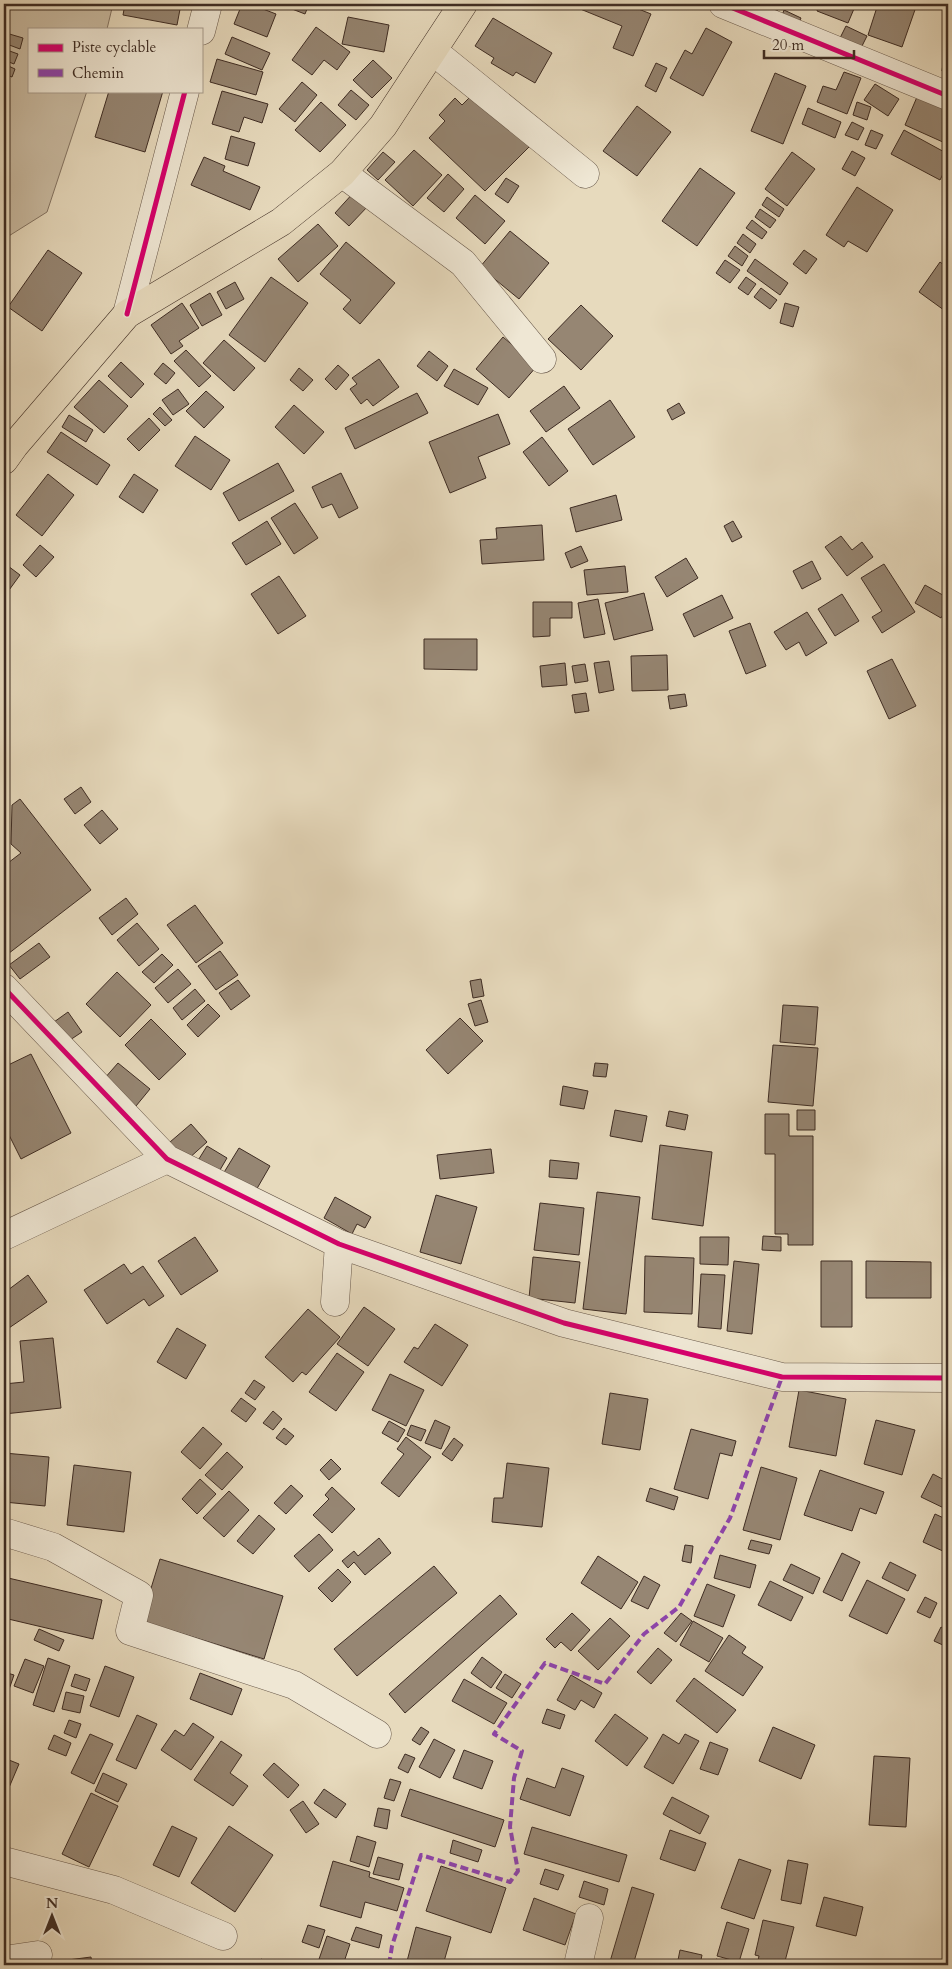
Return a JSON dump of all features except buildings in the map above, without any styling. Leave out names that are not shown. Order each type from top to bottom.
[{"type":"main road","points":[[4,460],[127,314],[281,222],[342,174],[383,126],[463,4]]},
{"type":"street","points":[[202,28],[208,4]]},
{"type":"street","points":[[723,4],[948,96]]},
{"type":"street","points":[[433,51],[585,174]]},
{"type":"street","points":[[127,314],[186,92]]},
{"type":"street","points":[[342,174],[463,263],[542,359]]},
{"type":"street","points":[[4,988],[167,1159],[339,1244],[564,1323],[782,1377],[948,1378]]},
{"type":"street","points":[[4,1236],[167,1159]]},
{"type":"street","points":[[335,1302],[339,1244]]},
{"type":"street","points":[[4,1532],[53,1547],[139,1595],[130,1632],[294,1685],[377,1734]]},
{"type":"street","points":[[4,1861],[114,1890],[223,1936]]},
{"type":"street","points":[[578,1965],[589,1918]]},
{"type":"street","points":[[4,1960],[38,1955]]},
{"type":"shaded area","points":[[4,4],[113,4],[107,28],[28,28],[28,92],[87,92],[47,212],[4,239]]},
{"type":"marked path","points":[[389,1965],[392,1946],[421,1855],[510,1882],[518,1871],[510,1827],[514,1778],[522,1751],[494,1734],[545,1663],[605,1684],[644,1634],[679,1607],[730,1518],[782,1377]]},
{"type":"cycle path","points":[[723,4],[948,96]]},
{"type":"cycle path","points":[[127,314],[185,92]]},
{"type":"cycle path","points":[[4,988],[167,1159],[339,1244],[564,1323],[782,1377],[948,1378]]}]
